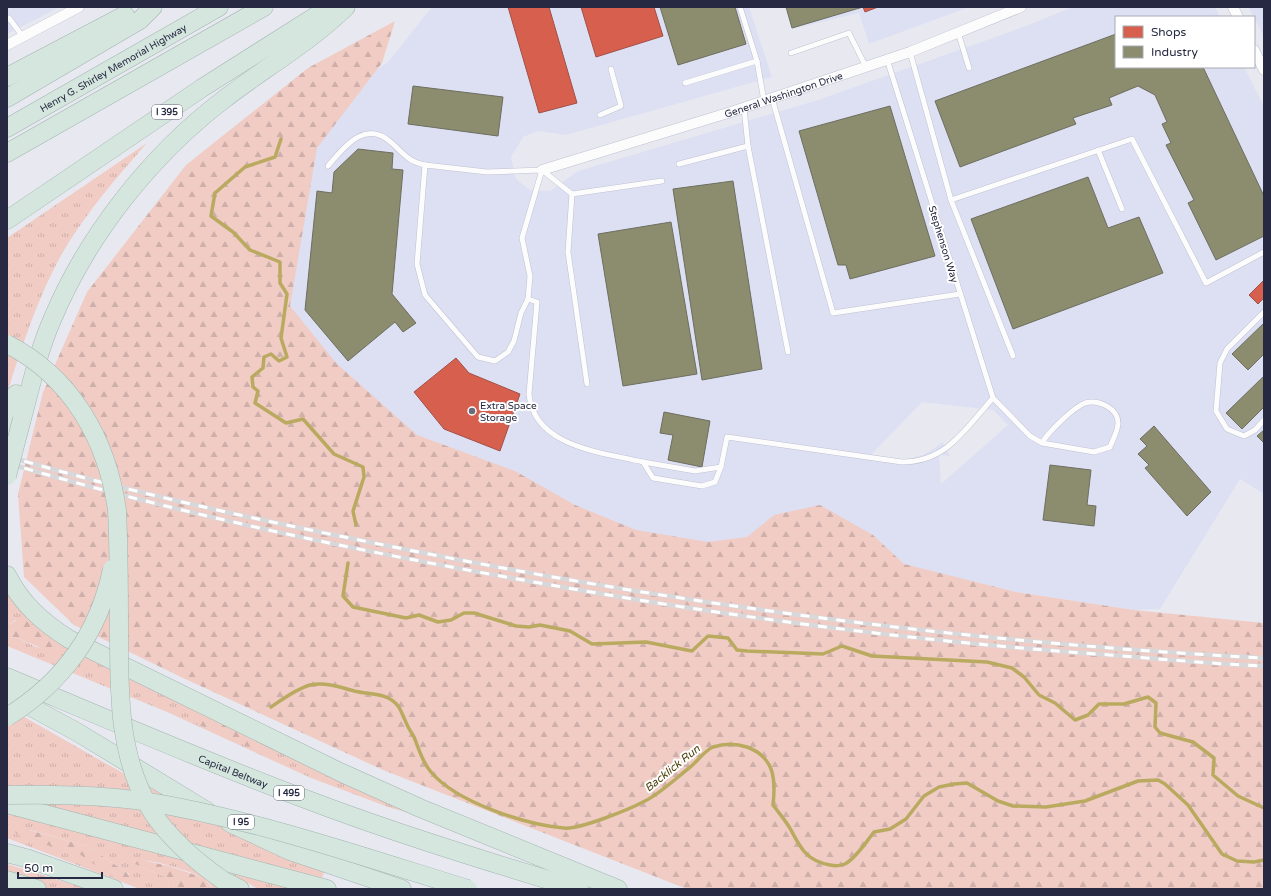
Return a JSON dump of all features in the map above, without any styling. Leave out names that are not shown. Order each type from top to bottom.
[{"type":"highway","points":[[7,77],[142,7]]},
{"type":"highway","points":[[7,98],[140,20],[153,7]]},
{"type":"highway","name":"Henry G. Shirley Memorial Highway","points":[[7,128],[219,7]]},
{"type":"highway","points":[[7,153],[264,7]]},
{"type":"highway","name":"I 395","points":[[7,220],[202,88],[330,7]]},
{"type":"highway","points":[[7,476],[13,421],[51,321],[79,265],[121,202],[176,141],[222,100],[325,27],[346,7]]},
{"type":"highway","points":[[7,163],[92,105]]},
{"type":"highway","points":[[7,344],[22,352],[50,373],[69,392],[84,413],[97,438],[114,486],[119,538],[119,686],[121,720],[130,758],[139,784],[152,812],[186,850],[204,867],[234,886]]},
{"type":"highway","points":[[7,717],[26,706],[49,686],[71,662],[88,636],[101,610],[107,591],[119,538]]},
{"type":"highway","points":[[7,574],[14,590],[30,609],[49,626],[69,639],[340,772],[420,808],[618,889]]},
{"type":"highway","name":"Capital Beltway","points":[[7,677],[176,749],[309,800],[450,850],[579,889]]},
{"type":"highway","points":[[7,694],[77,732],[190,802],[239,828],[290,851],[402,889]]},
{"type":"highway","name":"I 95","points":[[7,795],[70,795],[143,801],[237,821],[292,835],[468,889]]},
{"type":"highway","points":[[7,804],[327,889]]},
{"type":"highway","points":[[7,849],[28,859]]},
{"type":"highway","points":[[7,853],[114,889]]},
{"type":"highway","points":[[7,880],[37,889]]},
{"type":"street","name":"General Washington Drive","points":[[542,170],[744,108],[866,67],[910,52],[1021,7]]},
{"type":"street","points":[[1233,7],[1238,16]]},
{"type":"street","points":[[7,45],[75,8]]},
{"type":"street","points":[[1255,52],[1264,70]]},
{"type":"lane","points":[[740,7],[833,313],[960,294]]},
{"type":"lane","points":[[7,20],[10,18],[23,36]]},
{"type":"lane","points":[[958,32],[969,68]]},
{"type":"lane","points":[[791,53],[849,33],[866,67]]},
{"type":"lane","points":[[910,52],[951,200],[1013,356]]},
{"type":"lane","name":"Stephenson Way","points":[[887,59],[993,398],[1030,436],[1042,443]]},
{"type":"lane","points":[[685,83],[757,61]]},
{"type":"lane","points":[[600,114],[621,106],[611,69]]},
{"type":"lane","points":[[744,108],[748,146],[788,352]]},
{"type":"lane","points":[[328,166],[350,142],[358,136],[375,134],[384,137],[412,162],[425,165],[487,172],[542,170],[572,194],[662,181]]},
{"type":"lane","points":[[951,200],[1132,139],[1206,283],[1264,252]]},
{"type":"lane","points":[[679,164],[748,146]]},
{"type":"lane","points":[[1098,150],[1122,209]]},
{"type":"lane","points":[[425,165],[417,264],[425,295],[478,357],[495,361],[508,352],[514,341],[521,313],[528,299],[530,276],[522,238],[542,170]]},
{"type":"lane","points":[[572,194],[568,252],[587,384]]},
{"type":"lane","points":[[528,299],[537,302],[529,394],[530,404],[536,419],[550,433],[590,450],[695,472],[720,466]]},
{"type":"lane","points":[[1264,312],[1227,349],[1220,363],[1216,410],[1227,429],[1244,436],[1255,430],[1264,420]]},
{"type":"lane","points":[[644,462],[653,478],[702,486],[715,482],[727,437],[902,462],[920,460],[948,448],[993,398]]},
{"type":"lane","points":[[1093,402],[1106,406],[1111,410],[1117,419],[1117,429],[1110,447],[1094,452],[1042,443],[1046,435],[1084,403],[1093,402]]},
{"type":"shaded area","points":[[7,7],[60,7],[7,34]]},
{"type":"shaded area","points":[[432,7],[749,7],[772,77],[566,135],[538,131],[523,137],[511,157],[516,179],[530,190],[550,191],[578,171],[818,100],[1018,29],[1073,7],[1215,7],[1220,16],[1115,16],[1115,68],[1244,68],[1264,107],[1264,494],[1240,479],[1160,609],[1134,610],[1016,592],[968,580],[655,556],[107,299],[351,88],[388,62]],"holes":[[[922,402],[993,410],[1008,425],[941,484],[939,455],[950,456],[943,442],[927,453],[908,460],[888,461],[869,457]]]},
{"type":"shaded area","points":[[786,7],[969,7],[869,44],[859,13],[792,29]]},
{"type":"shaded area","points":[[1248,7],[1264,7],[1264,37],[1255,16],[1253,16]]},
{"type":"green space","points":[[395,21],[382,63],[317,148],[290,306],[336,363],[417,435],[515,471],[575,505],[636,530],[708,542],[747,537],[774,515],[820,505],[873,535],[904,564],[1016,592],[1134,610],[1264,623],[1264,889],[687,889],[383,770],[183,678],[74,625],[24,577],[18,494],[43,392],[87,292],[186,165],[308,68]]},
{"type":"green space","points":[[147,143],[81,223],[59,259],[43,291],[21,350],[7,394],[7,238]]},
{"type":"green space","points":[[7,590],[212,717],[197,725],[212,729],[258,749],[260,744],[247,736],[413,814],[391,808],[311,778],[167,712],[7,646],[7,637],[18,638],[36,647],[57,650],[58,645],[29,624],[15,620],[7,626]]},
{"type":"green space","points":[[18,619],[24,619],[58,645],[57,650],[50,652],[18,638],[7,637],[7,626]]},
{"type":"green space","points":[[7,707],[231,832],[324,872],[322,878],[7,796]]},
{"type":"green space","points":[[212,717],[260,744],[262,749],[245,745],[213,730],[197,725],[202,718]]},
{"type":"green space","points":[[7,813],[183,859],[221,889],[213,889],[204,879],[189,872],[168,865],[140,860],[134,861],[135,864],[168,878],[169,889],[140,889],[7,838]],"holes":[[[30,830],[87,846],[129,874],[126,880],[107,872],[78,853],[31,840],[16,833]]]},
{"type":"green space","points":[[14,826],[87,846],[126,872],[131,879],[125,880],[111,876],[82,856],[70,850],[27,840],[14,831]]},
{"type":"green space","points":[[137,859],[169,866],[204,878],[213,889],[169,889],[168,878],[135,864],[134,861]]},
{"type":"green space","points":[[7,864],[84,888],[84,889],[7,889]]},
{"type":"green space","points":[[220,867],[297,889],[258,889]]},
{"type":"building: Shops","points":[[508,7],[549,7],[577,103],[539,113]]},
{"type":"building: Shops","points":[[581,7],[654,7],[663,36],[596,57]]},
{"type":"building: Shops","points":[[863,7],[878,7],[865,12]]},
{"type":"building: Shops","points":[[1264,280],[1264,298],[1258,304],[1249,295]]},
{"type":"building: Shops","name":"Extra Space Storage","points":[[456,358],[469,373],[520,394],[500,451],[444,429],[414,392]]},
{"type":"building: Industry","points":[[660,7],[735,7],[746,44],[678,65]]},
{"type":"building: Industry","points":[[786,7],[863,7],[792,28]]},
{"type":"building: Industry","points":[[1115,34],[1115,68],[1203,68],[1264,196],[1264,236],[1216,260],[1188,203],[1194,200],[1166,145],[1171,143],[1162,124],[1167,122],[1155,95],[1138,86],[1109,98],[1112,105],[1073,118],[1076,124],[960,167],[935,101]]},
{"type":"building: Industry","points":[[413,86],[503,97],[498,136],[408,124]]},
{"type":"building: Industry","points":[[890,106],[935,256],[850,279],[846,265],[838,265],[799,131]]},
{"type":"building: Industry","points":[[358,149],[393,153],[392,169],[403,170],[392,294],[416,323],[403,332],[395,322],[348,361],[305,310],[317,191],[332,193],[334,172]]},
{"type":"building: Industry","points":[[1088,177],[1108,228],[1139,217],[1163,273],[1013,329],[971,219]]},
{"type":"building: Industry","points":[[733,181],[762,369],[702,380],[673,189]]},
{"type":"building: Industry","points":[[671,222],[697,374],[623,386],[598,234]]},
{"type":"building: Industry","points":[[1264,323],[1264,354],[1248,370],[1232,354]]},
{"type":"building: Industry","points":[[1264,376],[1264,407],[1242,429],[1226,413]]},
{"type":"building: Industry","points":[[664,412],[710,421],[702,467],[668,460],[673,435],[660,433]]},
{"type":"building: Industry","points":[[1154,426],[1211,492],[1187,516],[1145,468],[1149,465],[1138,454],[1147,446],[1140,439]]},
{"type":"building: Industry","points":[[1264,430],[1264,443],[1257,436]]},
{"type":"building: Industry","points":[[1050,465],[1091,470],[1087,505],[1096,506],[1094,526],[1043,520]]},
{"type":"waterway","points":[[281,139],[275,157],[245,167],[215,193],[211,216],[233,232],[250,250],[280,262],[280,283],[287,294],[281,338],[287,357],[279,361],[271,354],[264,357],[263,368],[252,377],[253,387],[258,391],[255,403],[286,423],[303,419],[334,454],[363,467],[364,477],[353,511],[356,525]]},
{"type":"waterway","points":[[348,563],[343,596],[353,607],[406,618],[419,615],[438,622],[451,620],[464,613],[474,613],[516,626],[529,627],[540,625],[570,631],[592,644],[646,642],[692,651],[708,636],[728,638],[737,650],[747,651],[823,654],[842,646],[872,656],[987,662],[1012,668],[1024,677],[1039,695],[1055,703],[1075,720],[1088,715],[1099,704],[1124,704],[1148,697],[1156,703],[1155,727],[1160,733],[1193,742],[1214,758],[1213,775],[1238,796],[1264,808]]},
{"type":"waterway","name":"Backlick Run","points":[[271,707],[290,694],[310,685],[316,684],[332,685],[389,698],[400,709],[425,764],[442,783],[457,793],[493,810],[512,817],[548,826],[564,828],[581,826],[638,805],[662,790],[713,747],[734,744],[747,747],[763,756],[768,763],[773,777],[773,805],[787,823],[798,843],[806,853],[816,861],[830,865],[836,866],[845,864],[861,849],[874,832],[890,829],[906,819],[924,796],[939,787],[967,783],[998,801],[1013,806],[1046,807],[1085,801],[1138,781],[1158,780],[1165,784],[1188,805],[1222,854],[1237,861],[1254,862],[1264,860]]},
{"type":"railway","points":[[7,456],[103,483],[248,517],[502,568],[610,587],[718,604],[936,632],[1154,651],[1264,658]]},
{"type":"railway","points":[[7,463],[141,500],[277,532],[482,573],[620,597],[830,628],[900,636],[1040,650],[1264,666]]},
{"type":"place","name":"Extra Space Storage","points":[[472,411]]}]
